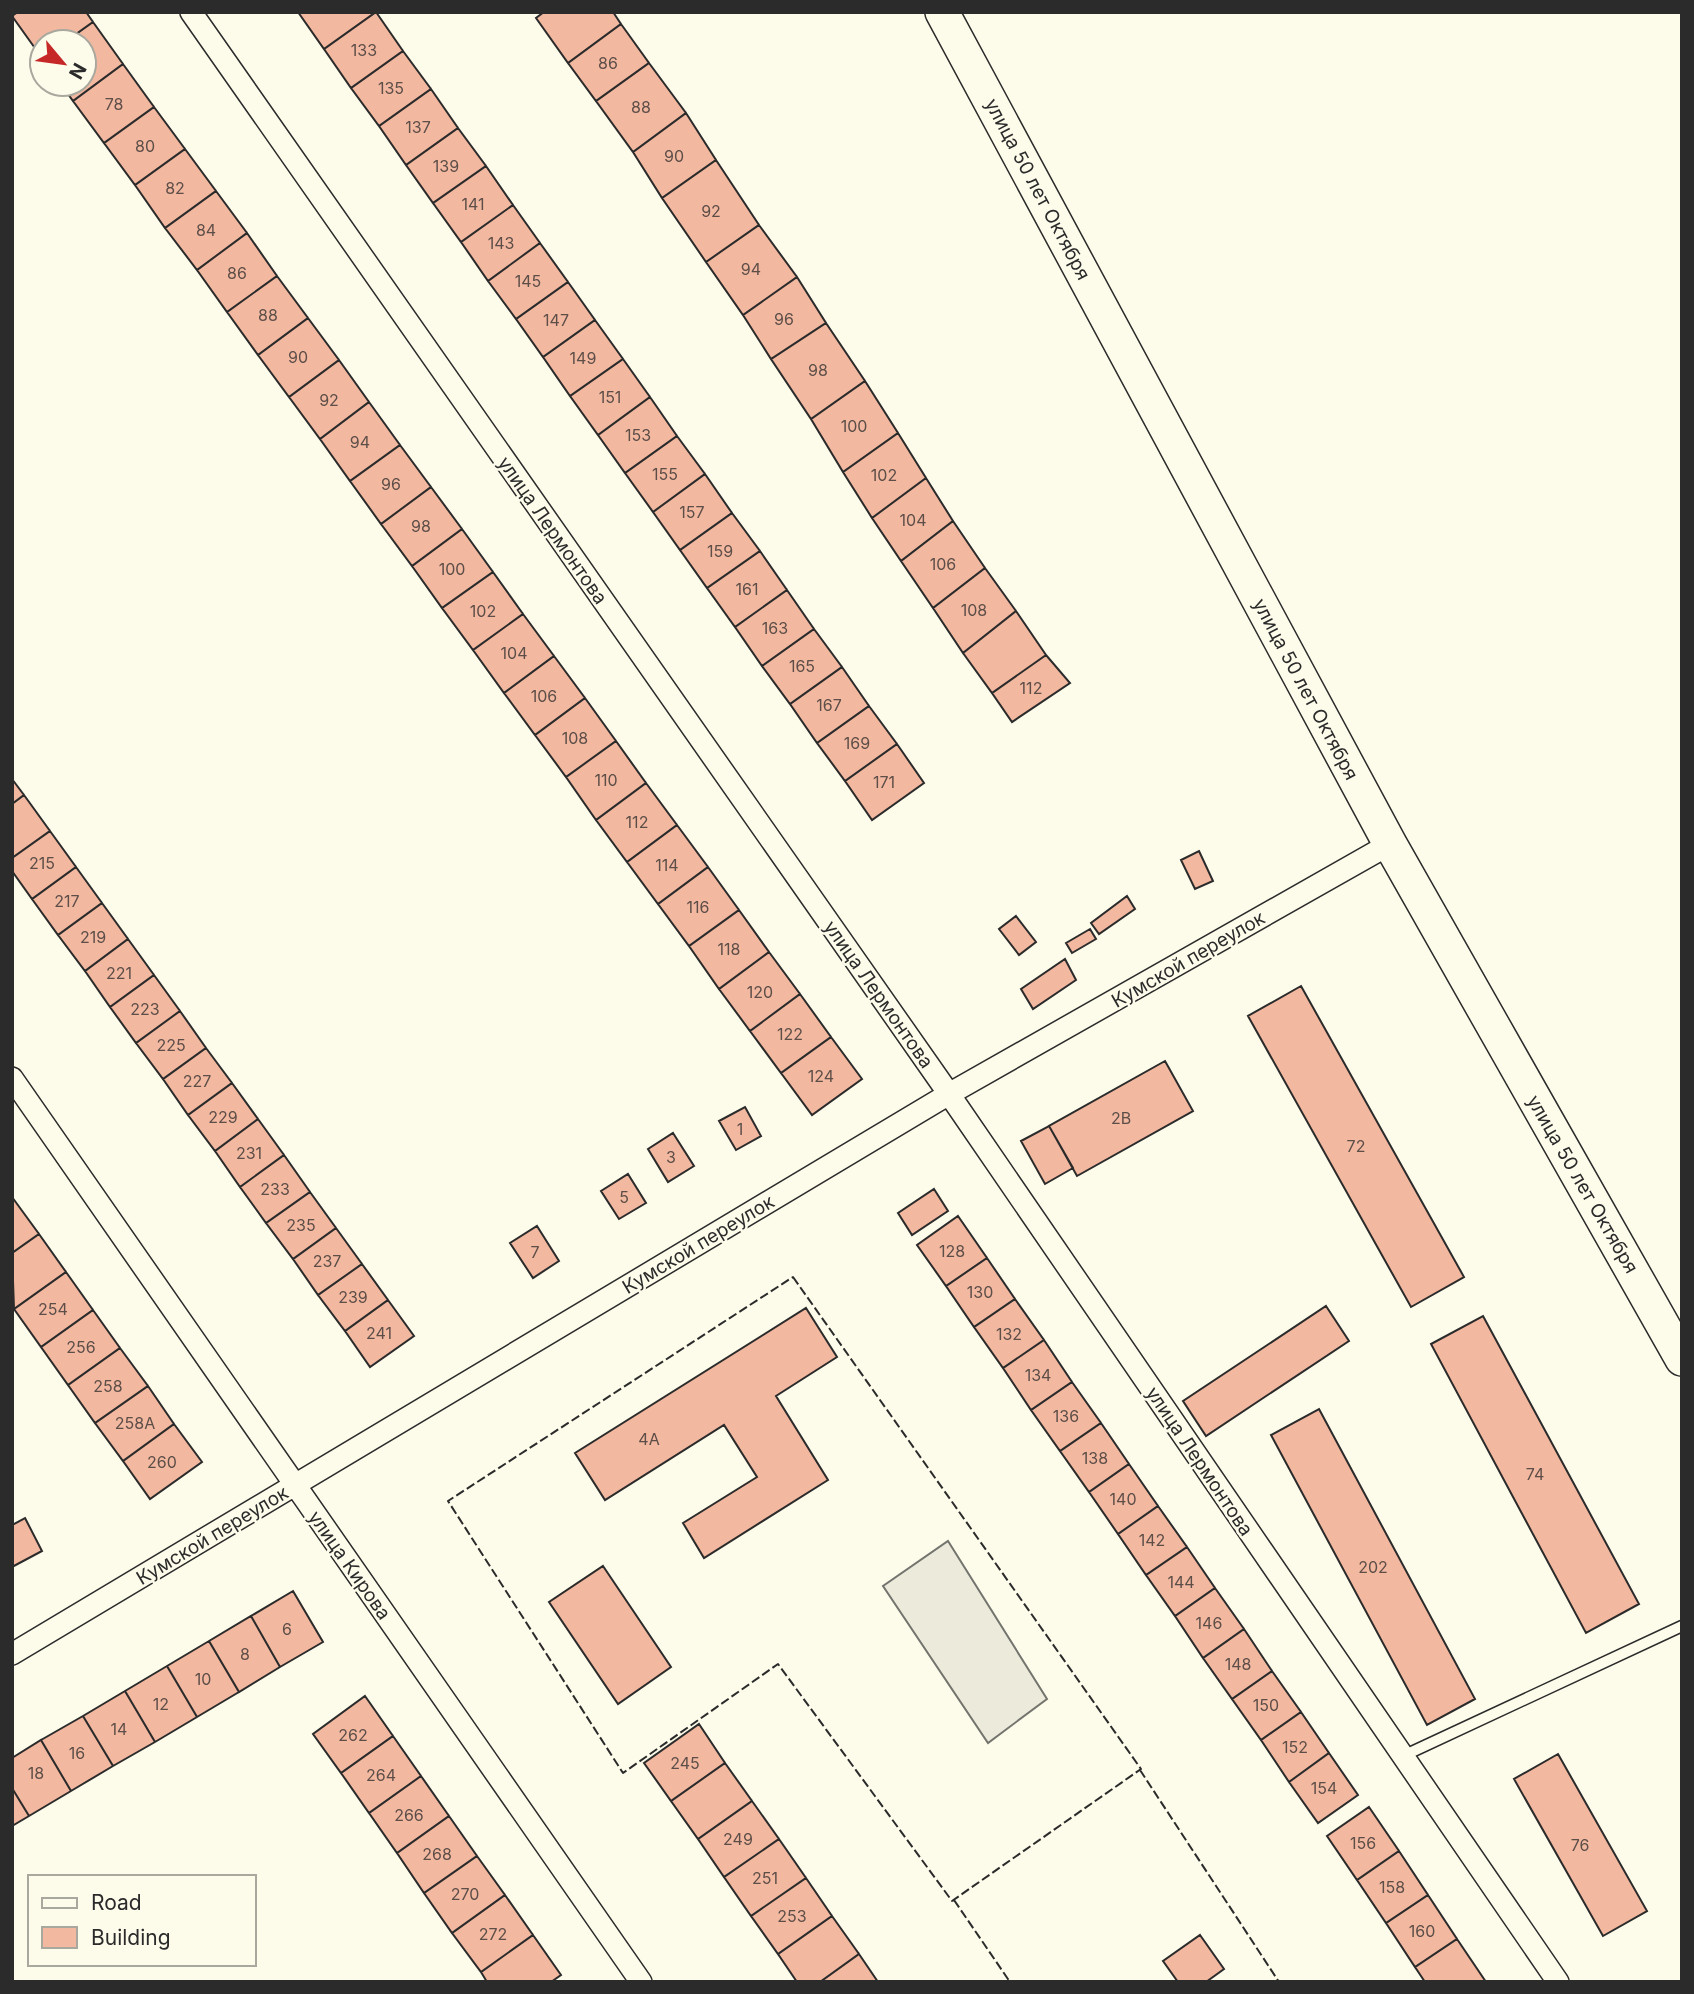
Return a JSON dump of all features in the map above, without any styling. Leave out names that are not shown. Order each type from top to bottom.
[{"type":"highway","name":"улица 50 лет Октября","points":[[942,12],[1390,844],[1682,1359]]},
{"type":"street","name":"улица Лермонтова","points":[[191,12],[949,1094],[1558,1982]]},
{"type":"street","name":"Кумской переулок","points":[[12,1654],[949,1094],[1390,844]]},
{"type":"street","name":"улица Кирова","points":[[12,1078],[642,1982]]},
{"type":"lane","points":[[1403,1756],[1682,1626]]},
{"type":"shaded area","points":[[948,1541],[1047,1699],[988,1743],[883,1586]]},
{"type":"building","points":[[18,12],[86,12],[93,22],[85,28],[28,28],[28,38],[12,16]]},
{"type":"building","points":[[298,12],[376,12],[324,49]]},
{"type":"building","points":[[376,12],[403,51],[351,88],[324,49]]},
{"type":"building","points":[[544,12],[613,12],[621,24],[568,63],[536,18]]},
{"type":"building","points":[[93,22],[97,28],[85,28]]},
{"type":"building","points":[[621,24],[649,63],[596,101],[568,63]]},
{"type":"building","points":[[98,29],[123,64],[98,82]]},
{"type":"building","points":[[403,51],[431,89],[379,126],[351,88]]},
{"type":"building","points":[[649,63],[686,113],[633,152],[596,101]]},
{"type":"building","points":[[123,64],[154,107],[104,143],[73,101],[77,98],[98,98],[98,82]]},
{"type":"building","points":[[431,89],[458,128],[406,165],[379,126]]},
{"type":"building","points":[[154,107],[185,149],[135,185],[104,143]]},
{"type":"building","points":[[686,113],[716,160],[662,198],[633,152]]},
{"type":"building","points":[[458,128],[486,166],[433,203],[406,165]]},
{"type":"building","points":[[185,149],[216,191],[165,228],[135,185]]},
{"type":"building","points":[[716,160],[759,225],[706,262],[662,198]]},
{"type":"building","points":[[486,166],[513,205],[461,242],[433,203]]},
{"type":"building","points":[[216,191],[247,233],[197,270],[165,228]]},
{"type":"building","points":[[513,205],[540,243],[488,281],[461,242]]},
{"type":"building","points":[[759,225],[797,277],[743,315],[706,262]]},
{"type":"building","points":[[247,233],[277,276],[227,312],[197,270]]},
{"type":"building","points":[[540,243],[568,282],[516,319],[488,281]]},
{"type":"building","points":[[277,276],[308,318],[258,355],[227,312]]},
{"type":"building","points":[[797,277],[826,323],[771,359],[743,315]]},
{"type":"building","points":[[568,282],[595,320],[543,357],[516,319]]},
{"type":"building","points":[[308,318],[339,360],[289,397],[258,355]]},
{"type":"building","points":[[595,320],[623,359],[570,396],[543,357]]},
{"type":"building","points":[[826,323],[865,381],[811,419],[771,359]]},
{"type":"building","points":[[623,359],[650,397],[598,435],[570,396]]},
{"type":"building","points":[[339,360],[369,402],[320,439],[289,397]]},
{"type":"building","points":[[865,381],[898,433],[843,472],[811,419]]},
{"type":"building","points":[[650,397],[677,436],[625,473],[598,435]]},
{"type":"building","points":[[369,402],[400,445],[350,481],[320,439]]},
{"type":"building","points":[[898,433],[926,478],[872,518],[843,472]]},
{"type":"building","points":[[677,436],[705,474],[653,512],[625,473]]},
{"type":"building","points":[[400,445],[431,487],[381,524],[350,481]]},
{"type":"building","points":[[705,474],[732,513],[680,550],[653,512]]},
{"type":"building","points":[[926,478],[953,521],[901,561],[872,518]]},
{"type":"building","points":[[431,487],[462,529],[412,566],[381,524]]},
{"type":"building","points":[[732,513],[760,551],[707,588],[680,550]]},
{"type":"building","points":[[953,521],[985,568],[933,608],[901,561]]},
{"type":"building","points":[[462,529],[493,572],[442,608],[412,566]]},
{"type":"building","points":[[760,551],[787,590],[735,627],[707,588]]},
{"type":"building","points":[[985,568],[1016,611],[963,653],[933,608]]},
{"type":"building","points":[[493,572],[523,614],[473,650],[442,608]]},
{"type":"building","points":[[787,590],[814,629],[762,666],[735,627]]},
{"type":"building","points":[[1016,611],[1046,655],[992,693],[963,653]]},
{"type":"building","points":[[523,614],[554,656],[504,693],[473,650]]},
{"type":"building","points":[[814,629],[842,667],[790,704],[762,666]]},
{"type":"building","points":[[1046,655],[1070,683],[1012,722],[992,693]]},
{"type":"building","points":[[554,656],[585,698],[535,735],[504,693]]},
{"type":"building","points":[[842,667],[869,706],[817,743],[790,704]]},
{"type":"building","points":[[585,698],[616,741],[566,777],[535,735]]},
{"type":"building","points":[[869,706],[897,744],[845,781],[817,743]]},
{"type":"building","points":[[616,741],[646,783],[596,820],[566,777]]},
{"type":"building","points":[[897,744],[924,783],[872,820],[845,781]]},
{"type":"building","points":[[12,779],[24,795],[12,804]]},
{"type":"building","points":[[646,783],[677,825],[627,862],[596,820]]},
{"type":"building","points":[[24,795],[50,831],[12,858],[12,804]]},
{"type":"building","points":[[677,825],[708,867],[658,904],[627,862]]},
{"type":"building","points":[[50,831],[76,867],[32,899],[12,871],[12,858]]},
{"type":"building","points":[[1199,851],[1213,881],[1195,889],[1181,860]]},
{"type":"building","points":[[76,867],[102,903],[58,935],[32,899]]},
{"type":"building","points":[[708,867],[739,910],[689,946],[658,904]]},
{"type":"building","points":[[1127,896],[1135,909],[1099,934],[1091,923]]},
{"type":"building","points":[[102,903],[128,939],[85,971],[58,935]]},
{"type":"building","points":[[739,910],[769,952],[719,989],[689,946]]},
{"type":"building","points":[[1016,916],[1036,942],[1019,955],[999,929]]},
{"type":"building","points":[[1090,929],[1096,939],[1072,953],[1066,943]]},
{"type":"building","points":[[128,939],[154,975],[110,1007],[85,971]]},
{"type":"building","points":[[769,952],[800,994],[750,1031],[719,989]]},
{"type":"building","points":[[1065,959],[1076,980],[1033,1009],[1021,989]]},
{"type":"building","points":[[154,975],[180,1011],[136,1043],[110,1007]]},
{"type":"building","points":[[1301,986],[1464,1277],[1411,1307],[1248,1016]]},
{"type":"building","points":[[800,994],[831,1037],[781,1073],[750,1031]]},
{"type":"building","points":[[180,1011],[206,1048],[163,1079],[136,1043]]},
{"type":"building","points":[[831,1037],[862,1079],[812,1115],[781,1073]]},
{"type":"building","points":[[206,1048],[232,1083],[188,1115],[163,1079]]},
{"type":"building","points":[[1165,1061],[1193,1111],[1077,1176],[1049,1126]]},
{"type":"building","points":[[232,1083],[258,1119],[215,1151],[188,1115]]},
{"type":"building","points":[[745,1107],[761,1136],[736,1150],[719,1121]]},
{"type":"building","points":[[258,1119],[284,1155],[240,1187],[215,1151]]},
{"type":"building","points":[[1049,1126],[1073,1168],[1045,1184],[1021,1141]]},
{"type":"building","points":[[673,1133],[694,1166],[668,1182],[648,1149]]},
{"type":"building","points":[[284,1155],[310,1192],[266,1223],[240,1187]]},
{"type":"building","points":[[628,1174],[646,1203],[619,1219],[601,1191]]},
{"type":"building","points":[[934,1189],[948,1211],[912,1235],[898,1213]]},
{"type":"building","points":[[310,1192],[336,1228],[293,1259],[266,1223]]},
{"type":"building","points":[[12,1197],[39,1234],[12,1253]]},
{"type":"building","points":[[958,1216],[987,1258],[946,1286],[917,1245]]},
{"type":"building","points":[[537,1226],[559,1261],[533,1278],[510,1243]]},
{"type":"building","points":[[336,1228],[362,1264],[318,1295],[293,1259]]},
{"type":"building","points":[[39,1234],[66,1272],[14,1309],[12,1253]]},
{"type":"building","points":[[987,1258],[1015,1299],[974,1327],[946,1286]]},
{"type":"building","points":[[362,1264],[388,1300],[345,1331],[318,1295]]},
{"type":"building","points":[[66,1272],[93,1310],[41,1347],[14,1309]]},
{"type":"building","points":[[1015,1299],[1044,1340],[1003,1368],[974,1327]]},
{"type":"building","points":[[388,1300],[414,1336],[370,1367],[345,1331]]},
{"type":"building","points":[[1326,1306],[1349,1341],[1206,1436],[1183,1401]]},
{"type":"building","points":[[806,1308],[837,1357],[776,1396],[828,1480],[704,1558],[683,1523],[757,1477],[724,1425],[605,1500],[575,1453]]},
{"type":"building","points":[[93,1310],[120,1348],[68,1385],[41,1347]]},
{"type":"building","points":[[1483,1316],[1639,1604],[1586,1633],[1431,1344]]},
{"type":"building","points":[[1044,1340],[1072,1382],[1031,1410],[1003,1368]]},
{"type":"building","points":[[120,1348],[148,1386],[95,1423],[68,1385]]},
{"type":"building","points":[[1072,1382],[1101,1423],[1060,1451],[1031,1410]]},
{"type":"building","points":[[148,1386],[174,1424],[123,1461],[95,1423]]},
{"type":"building","points":[[1319,1409],[1475,1699],[1427,1725],[1271,1435]]},
{"type":"building","points":[[1101,1423],[1129,1464],[1089,1492],[1060,1451]]},
{"type":"building","points":[[174,1424],[202,1462],[150,1499],[123,1461]]},
{"type":"building","points":[[1129,1464],[1158,1506],[1118,1534],[1089,1492]]},
{"type":"building","points":[[1158,1506],[1187,1547],[1146,1575],[1118,1534]]},
{"type":"building","points":[[25,1518],[42,1551],[12,1567],[12,1525]]},
{"type":"building","points":[[1187,1547],[1215,1588],[1175,1616],[1146,1575]]},
{"type":"building","points":[[603,1566],[671,1667],[618,1704],[549,1602]]},
{"type":"building","points":[[1215,1588],[1244,1629],[1203,1658],[1175,1616]]},
{"type":"building","points":[[293,1591],[323,1642],[280,1667],[251,1616]]},
{"type":"building","points":[[251,1616],[280,1667],[239,1692],[209,1641]]},
{"type":"building","points":[[1244,1629],[1272,1671],[1232,1699],[1203,1658]]},
{"type":"building","points":[[209,1641],[239,1692],[197,1717],[167,1666]]},
{"type":"building","points":[[167,1666],[197,1717],[155,1742],[125,1691]]},
{"type":"building","points":[[1272,1671],[1301,1712],[1261,1740],[1232,1699]]},
{"type":"building","points":[[125,1691],[155,1742],[113,1766],[83,1716]]},
{"type":"building","points":[[365,1696],[393,1736],[341,1773],[313,1734]]},
{"type":"building","points":[[1301,1712],[1329,1753],[1289,1782],[1261,1740]]},
{"type":"building","points":[[83,1716],[113,1766],[71,1791],[41,1740]]},
{"type":"building","points":[[699,1724],[725,1763],[671,1801],[644,1763]]},
{"type":"building","points":[[393,1736],[421,1776],[369,1813],[341,1773]]},
{"type":"building","points":[[41,1740],[71,1791],[29,1816],[12,1788],[12,1758]]},
{"type":"building","points":[[1329,1753],[1358,1795],[1318,1823],[1289,1782]]},
{"type":"building","points":[[1558,1754],[1647,1911],[1603,1936],[1514,1779]]},
{"type":"building","points":[[725,1763],[752,1801],[698,1839],[671,1801]]},
{"type":"building","points":[[421,1776],[449,1816],[397,1853],[369,1813]]},
{"type":"building","points":[[12,1788],[29,1816],[12,1826]]},
{"type":"building","points":[[752,1801],[779,1839],[724,1877],[698,1839]]},
{"type":"building","points":[[1369,1807],[1399,1851],[1357,1880],[1327,1836]]},
{"type":"building","points":[[449,1816],[477,1856],[424,1893],[397,1853]]},
{"type":"building","points":[[779,1839],[806,1878],[751,1916],[724,1877]]},
{"type":"building","points":[[1399,1851],[1428,1895],[1386,1923],[1357,1880]]},
{"type":"building","points":[[477,1856],[505,1895],[452,1933],[424,1893]]},
{"type":"building","points":[[806,1878],[832,1916],[778,1954],[751,1916]]},
{"type":"building","points":[[505,1895],[533,1935],[481,1972],[452,1933]]},
{"type":"building","points":[[1428,1895],[1457,1939],[1415,1967],[1386,1923]]},
{"type":"building","points":[[832,1916],[859,1954],[820,1982],[797,1982],[778,1954]]},
{"type":"building","points":[[533,1935],[561,1975],[551,1982],[487,1982],[481,1972]]},
{"type":"building","points":[[1200,1935],[1224,1969],[1206,1982],[1178,1982],[1163,1961]]},
{"type":"building","points":[[1457,1939],[1486,1982],[1425,1982],[1415,1967]]},
{"type":"building","points":[[859,1954],[878,1982],[820,1982]]},
{"type":"fence","points":[[793,1277],[1141,1769],[952,1901],[778,1664],[623,1773],[448,1501],[793,1277]]},
{"type":"fence","points":[[1140,1770],[1279,1982]]},
{"type":"fence","points":[[954,1900],[1010,1982]]}]
